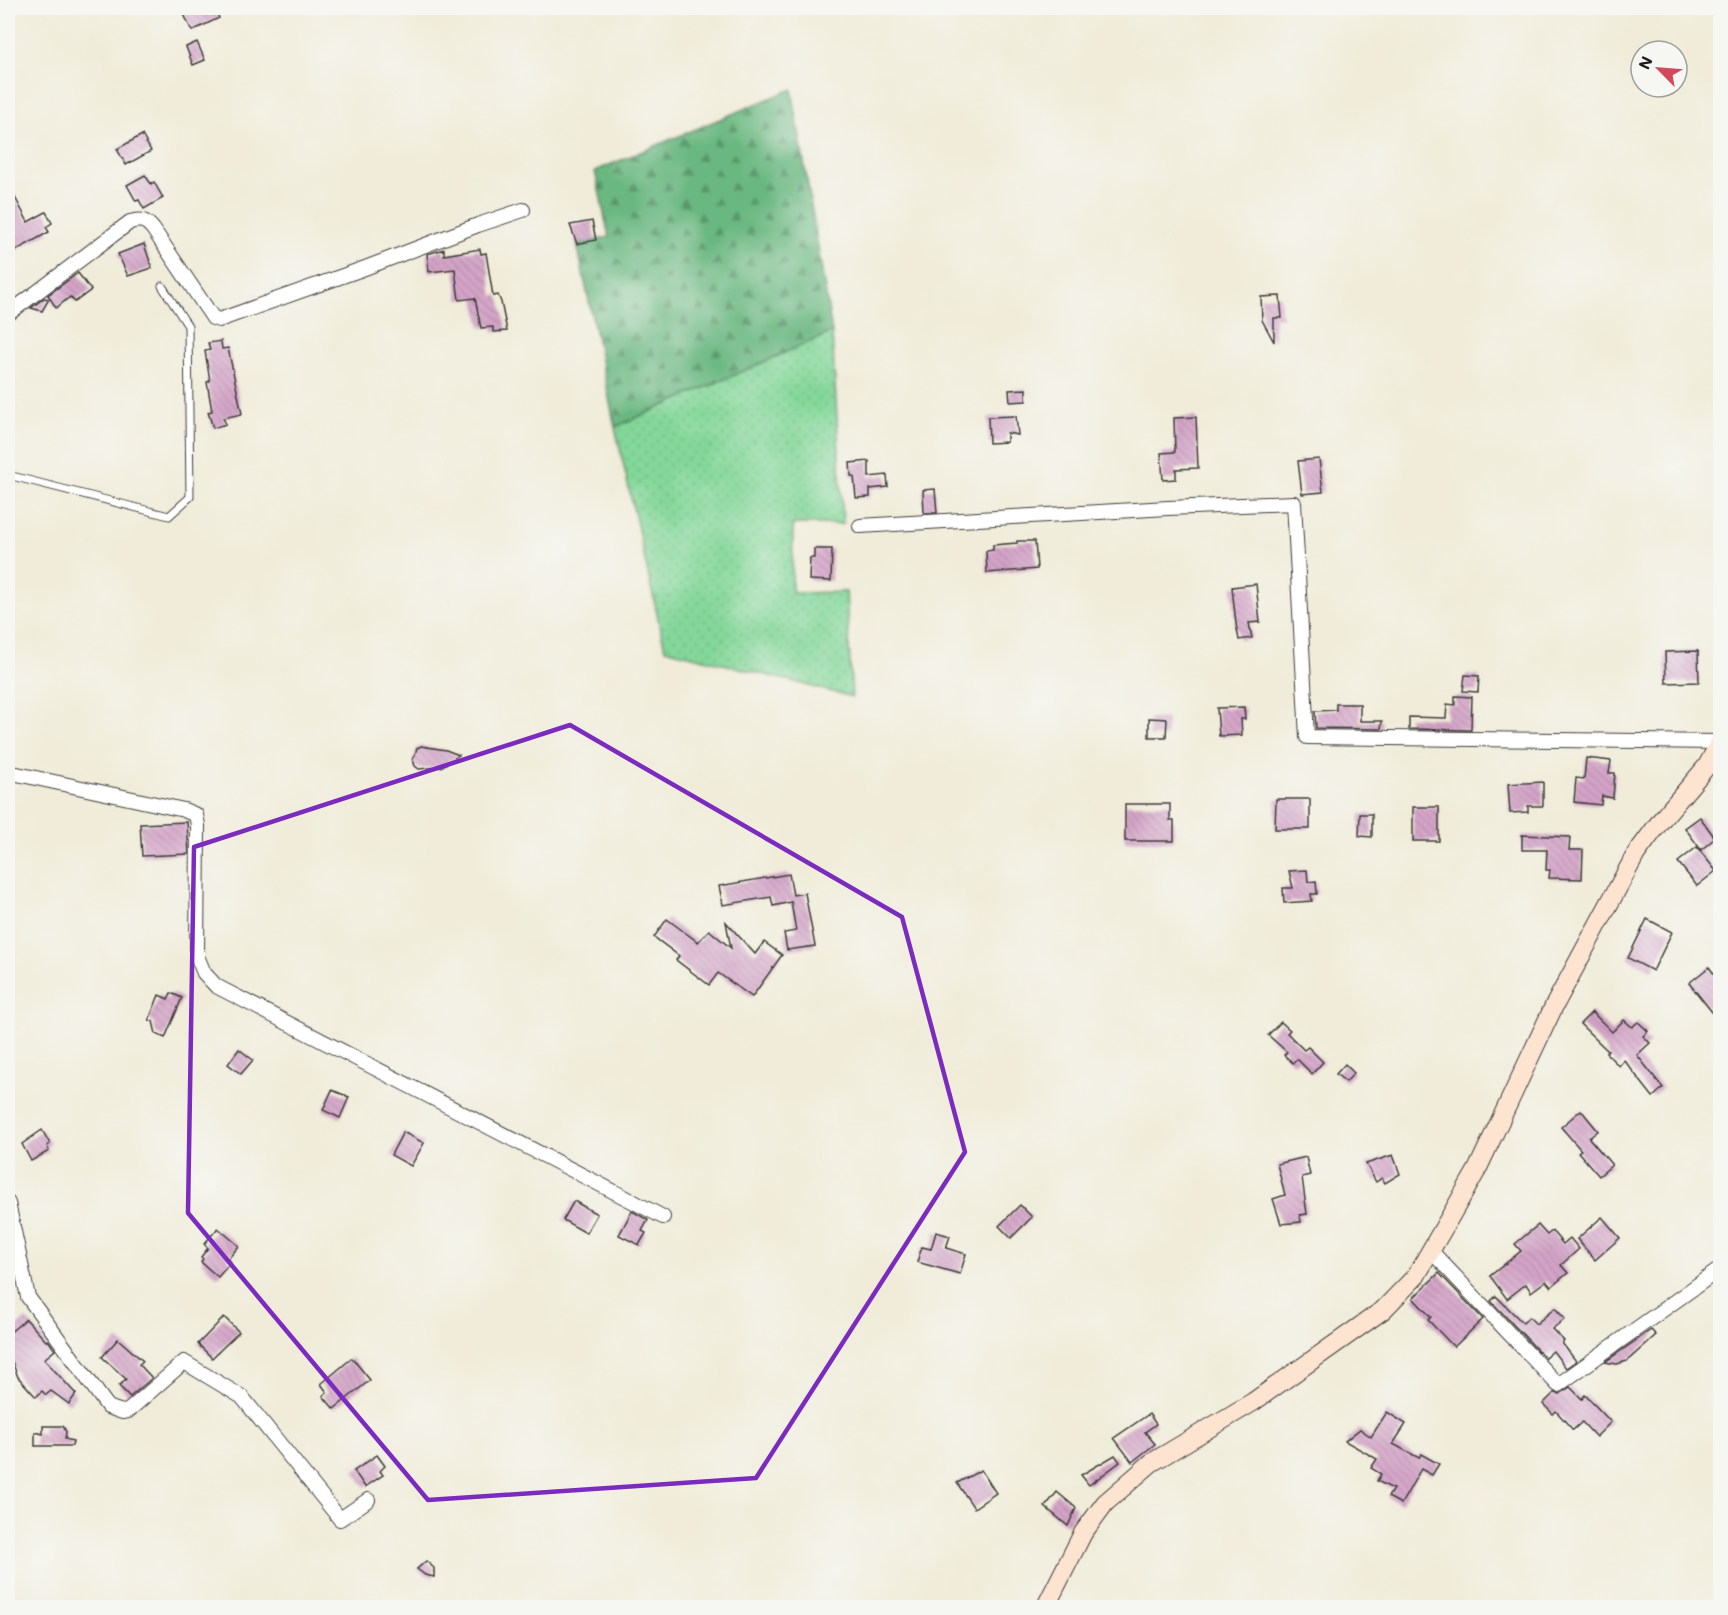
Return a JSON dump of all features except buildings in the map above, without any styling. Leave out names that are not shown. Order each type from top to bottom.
[{"type":"main road","points":[[1045,1608],[1083,1533],[1105,1503],[1151,1463],[1300,1371],[1383,1310],[1416,1276],[1477,1170],[1554,1006],[1636,854],[1662,819],[1714,766],[1720,742]]},
{"type":"street","points":[[8,314],[130,222],[139,220],[147,222],[153,229],[213,318],[219,320],[524,210]]},
{"type":"street","points":[[860,526],[1294,502],[1307,737],[1720,742]]},
{"type":"street","points":[[8,772],[184,810],[196,816],[198,825],[197,956],[204,973],[216,986],[663,1217]]},
{"type":"street","points":[[8,1203],[28,1297],[108,1407],[128,1412],[184,1362],[242,1397],[340,1519],[368,1500]]},
{"type":"street","points":[[1431,1251],[1558,1384],[1720,1269]]},
{"type":"lane","points":[[8,475],[169,516],[190,497],[188,326],[162,286]]},
{"type":"highlighted area","points":[[570,725],[902,917],[965,1152],[756,1478],[428,1500],[188,1213],[194,847]]},
{"type":"green space","points":[[792,89],[832,332],[615,427],[577,244],[609,237],[595,171]]},
{"type":"green space","points":[[832,332],[843,524],[793,524],[792,593],[846,592],[852,697],[665,649],[615,427]]}]
